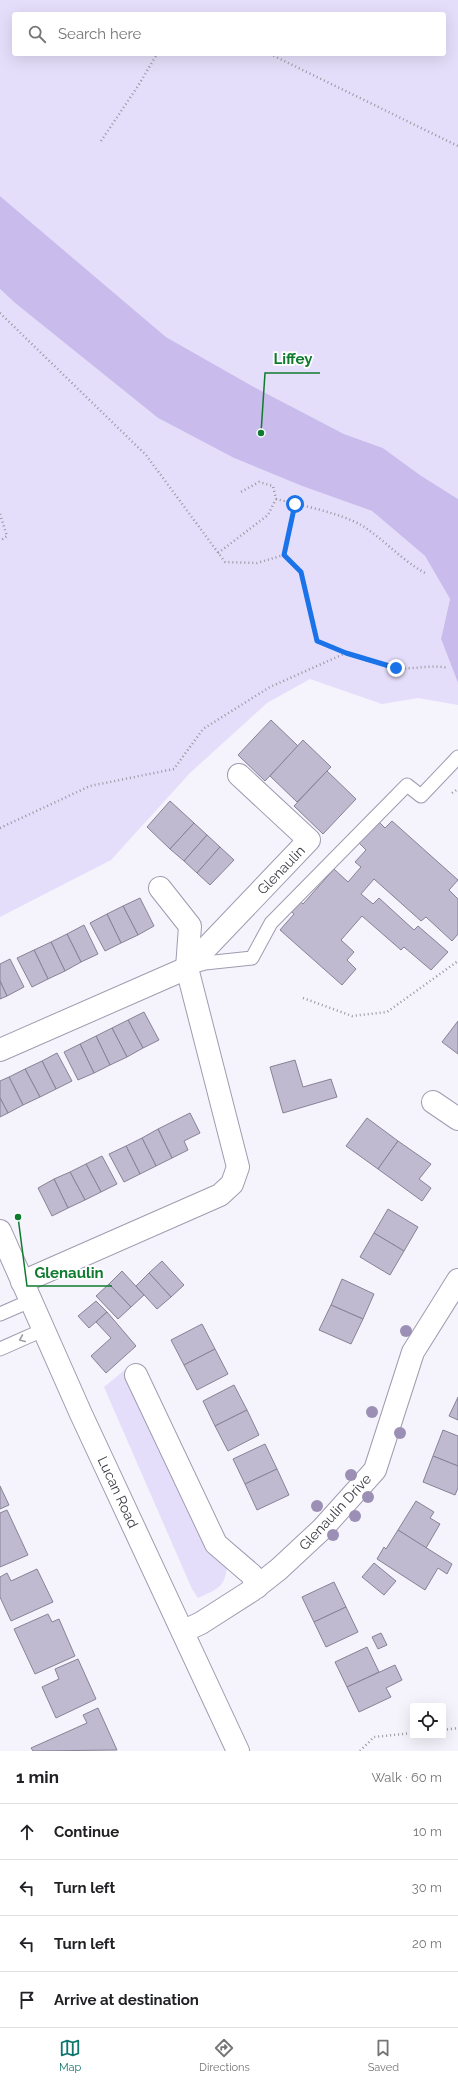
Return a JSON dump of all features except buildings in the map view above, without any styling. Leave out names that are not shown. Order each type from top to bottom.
[{"type":"street","name":"Glenaulin","points":[[0,1050],[187,968],[309,840],[239,775]]},
{"type":"street","points":[[26,1291],[220,1195],[232,1184],[238,1167],[187,968],[190,926],[160,888]]},
{"type":"street","points":[[433,1102],[458,1119]]},
{"type":"street","name":"Lucan Road","points":[[0,1231],[43,1330],[184,1631],[238,1751]]},
{"type":"street","name":"Glenaulin Drive","points":[[184,1631],[201,1623],[257,1587],[322,1529],[375,1470],[413,1352],[458,1280]]},
{"type":"street","points":[[136,1375],[216,1544],[252,1575],[257,1587]]},
{"type":"lane","points":[[187,968],[205,963],[252,958],[271,922],[407,784],[421,796],[458,757]]},
{"type":"lane","points":[[0,1314],[26,1291]]},
{"type":"lane","points":[[0,1349],[43,1330]]},
{"type":"path","points":[[101,141],[138,86],[156,56]]},
{"type":"path","points":[[274,56],[458,146]]},
{"type":"path","points":[[0,313],[146,455],[225,562],[257,563],[284,555]]},
{"type":"path","points":[[218,553],[268,515],[276,499],[273,486],[259,482],[239,493]]},
{"type":"path","points":[[276,499],[320,510],[360,525],[411,566],[427,574]]},
{"type":"path","points":[[284,555],[295,504]]},
{"type":"path","points":[[0,514],[7,536],[0,541]]},
{"type":"path","points":[[284,555],[301,572],[317,641],[346,653],[396,668],[437,665],[448,668]]},
{"type":"path","points":[[0,828],[90,786],[174,769],[203,729],[270,687],[346,653]]},
{"type":"path","points":[[303,998],[352,1016],[387,1012],[458,961]]},
{"type":"path","points":[[446,1730],[458,1728]]},
{"type":"path","points":[[360,1751],[374,1737],[410,1733]]},
{"type":"shaded area","points":[[0,0],[458,0],[458,499],[420,475],[383,448],[344,434],[254,387],[166,337],[0,196]]},
{"type":"shaded area","points":[[0,196],[166,337],[254,387],[344,434],[383,448],[420,475],[458,499],[458,683],[441,639],[450,599],[425,556],[372,511],[302,486],[234,458],[158,418],[15,303],[0,289]]},
{"type":"shaded area","points":[[0,289],[15,303],[158,418],[234,458],[302,486],[372,511],[425,556],[450,599],[441,639],[458,683],[458,705],[418,698],[382,704],[310,679],[267,703],[190,773],[111,860],[0,917]]},
{"type":"shaded area","points":[[126,1369],[217,1557],[228,1562],[225,1577],[220,1586],[212,1592],[198,1598],[192,1589],[104,1387]]},
{"type":"place","name":"Liffey","points":[[261,433]]},
{"type":"place","name":"Glenaulin","points":[[18,1217]]},
{"type":"route","points":[[295,504],[284,555],[301,572],[317,641],[346,653],[396,668]]}]
